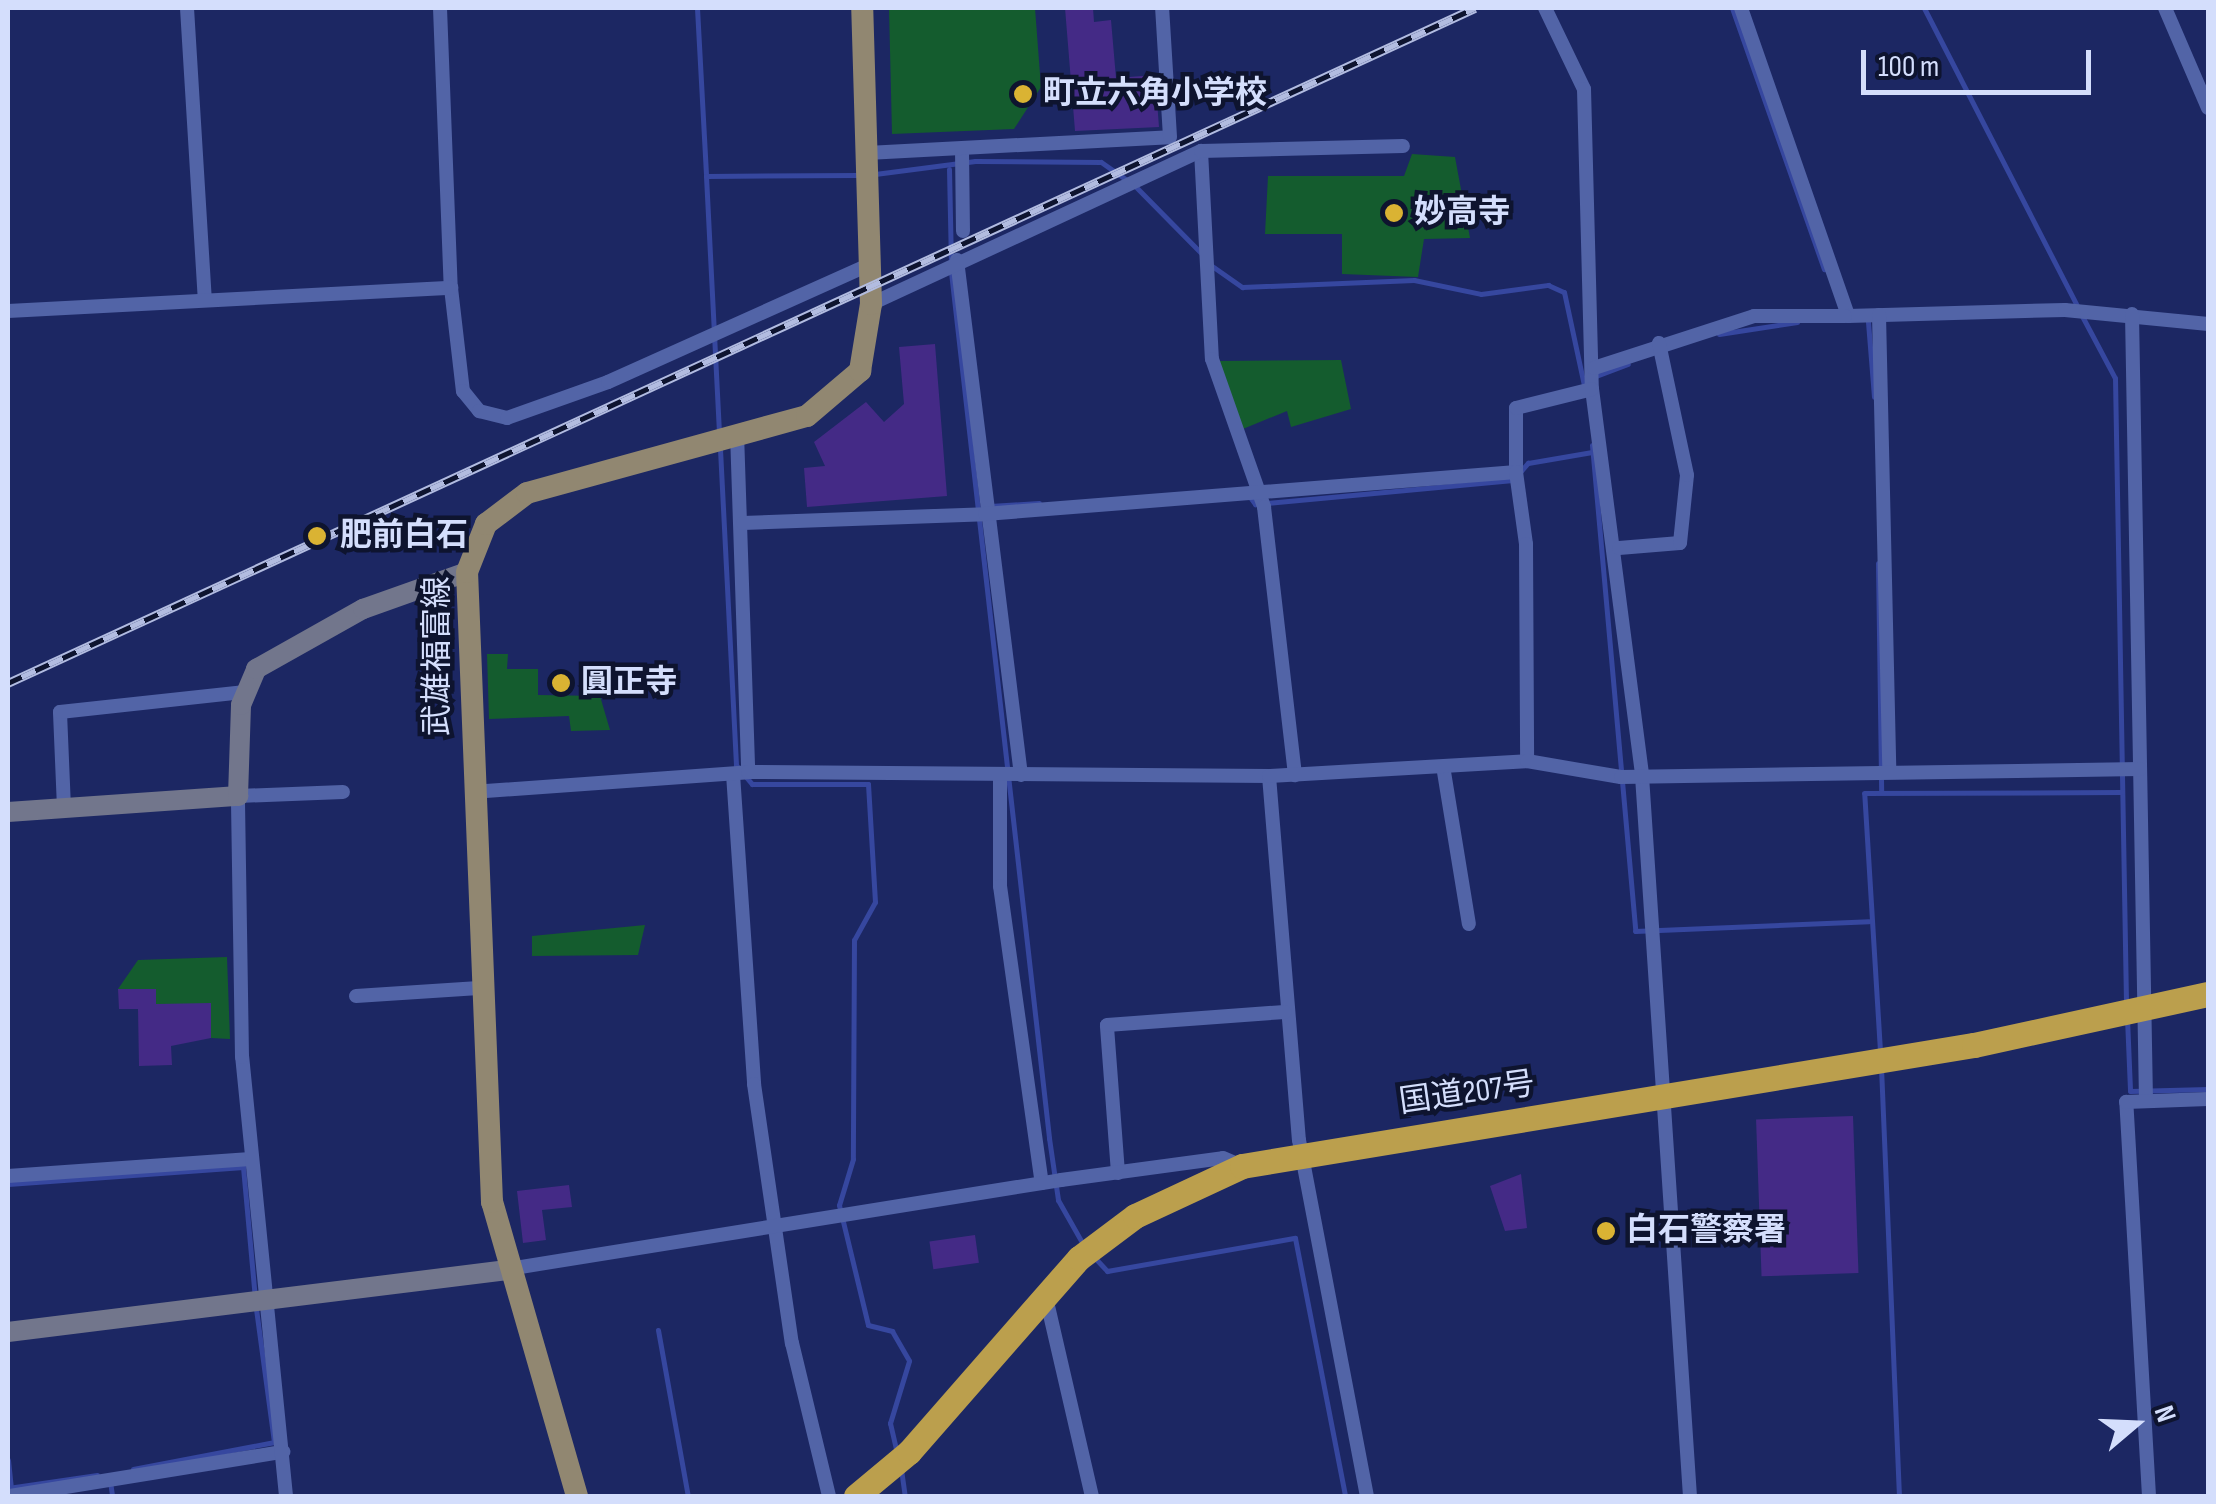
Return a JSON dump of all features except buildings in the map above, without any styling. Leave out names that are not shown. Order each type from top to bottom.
[{"type":"highway","name":"国道207号","points":[[856,1496],[909,1452],[1044,1292],[1088,1250],[1242,1166],[1302,1151],[1877,1061],[2131,1014],[2208,994]]},
{"type":"main road","name":"武雄福富線","points":[[578,1496],[507,1270],[483,1126],[467,572],[486,524],[527,493],[727,436],[836,399],[860,371],[870,304],[862,8]]},
{"type":"main road","points":[[8,812],[238,796],[243,692],[285,646],[467,572]]},
{"type":"main road","points":[[8,1332],[507,1270]]},
{"type":"street","points":[[187,8],[205,299]]},
{"type":"street","points":[[440,8],[451,288],[463,391],[498,419],[698,341],[870,264]]},
{"type":"street","points":[[868,168],[962,154],[1170,138],[1162,8]]},
{"type":"street","points":[[1545,8],[1584,90],[1589,382],[1620,548],[1632,776],[1650,930],[1690,1496]]},
{"type":"street","points":[[1740,8],[1848,316],[2064,310],[2208,324]]},
{"type":"street","points":[[2166,8],[2208,108]]},
{"type":"street","points":[[870,304],[1201,151],[1403,146]]},
{"type":"street","points":[[1201,151],[1204,270],[1212,359],[1255,499],[1295,775]]},
{"type":"street","points":[[962,154],[963,231]]},
{"type":"street","points":[[951,264],[986,510],[1011,775],[1000,886],[1051,1182]]},
{"type":"street","points":[[8,311],[451,288]]},
{"type":"street","points":[[2132,314],[2136,768],[2131,1014],[2144,1094]]},
{"type":"street","points":[[1527,761],[1516,408],[1754,316],[1838,316]]},
{"type":"street","points":[[1879,316],[1883,772]]},
{"type":"street","points":[[1620,548],[1680,542],[1687,475],[1662,349]]},
{"type":"street","points":[[727,436],[743,522],[741,773],[773,1227],[829,1496]]},
{"type":"street","points":[[743,522],[1255,499],[1517,477]]},
{"type":"street","points":[[64,808],[60,712],[243,692]]},
{"type":"street","points":[[472,792],[741,773],[1269,776],[1444,772],[1527,761],[1632,776],[2136,768]]},
{"type":"street","points":[[1444,772],[1469,924]]},
{"type":"street","points":[[1269,776],[1285,1012],[1302,1151],[1367,1496]]},
{"type":"street","points":[[286,1496],[257,1303],[238,796],[343,792]]},
{"type":"street","points":[[356,996],[478,988]]},
{"type":"street","points":[[1118,1172],[1107,1025],[1285,1012]]},
{"type":"street","points":[[2150,1496],[2126,1102],[2144,1094],[2208,1099]]},
{"type":"street","points":[[507,1270],[1118,1172],[1223,1158],[1242,1166]]},
{"type":"street","points":[[8,1176],[250,1159]]},
{"type":"street","points":[[1044,1292],[1092,1496]]},
{"type":"street","points":[[10,1496],[282,1452]]},
{"type":"green space","points":[[889,8],[1035,8],[1041,87],[1014,129],[892,134]]},
{"type":"green space","name":"妙高寺","points":[[1412,154],[1455,157],[1470,238],[1424,239],[1418,277],[1342,274],[1342,234],[1265,234],[1268,176],[1404,176]]},
{"type":"green space","points":[[1341,360],[1351,409],[1291,427],[1287,411],[1238,431],[1219,361]]},
{"type":"green space","points":[[487,654],[508,654],[507,669],[538,669],[538,695],[600,696],[610,730],[571,731],[569,716],[489,719]]},
{"type":"green space","points":[[645,925],[638,955],[532,956],[532,936]]},
{"type":"green space","points":[[227,957],[230,1039],[211,1038],[210,1003],[156,1012],[155,989],[118,989],[138,960]]},
{"type":"waterway","points":[[697,8],[706,176],[859,175]]},
{"type":"waterway","points":[[1732,8],[1824,269]]},
{"type":"waterway","points":[[1924,8],[2077,306]]},
{"type":"waterway","points":[[875,174],[975,161],[1101,162],[1127,180]]},
{"type":"waterway","points":[[949,169],[951,261]]},
{"type":"waterway","points":[[706,176],[719,433]]},
{"type":"waterway","points":[[1136,187],[1202,254]]},
{"type":"waterway","points":[[1212,266],[1242,287],[1414,280],[1481,294],[1548,285],[1564,292],[1585,390]]},
{"type":"waterway","points":[[951,272],[1049,1138],[1058,1200],[1084,1246]]},
{"type":"waterway","points":[[2082,316],[2115,378],[2126,1002]]},
{"type":"waterway","points":[[1719,334],[1797,322]]},
{"type":"waterway","points":[[1868,322],[1874,397]]},
{"type":"waterway","points":[[1596,376],[1628,364]]},
{"type":"waterway","points":[[1592,445],[1635,931],[1869,921]]},
{"type":"waterway","points":[[720,449],[736,765],[752,784],[868,784],[875,902],[854,940],[853,1159],[839,1205],[868,1325],[892,1331],[909,1361],[890,1423],[897,1453]]},
{"type":"waterway","points":[[1250,497],[1255,504],[1513,480],[1528,463],[1592,452]]},
{"type":"waterway","points":[[990,506],[1039,503]]},
{"type":"waterway","points":[[1878,563],[1881,792]]},
{"type":"waterway","points":[[1880,1051],[1864,793],[2122,792]]},
{"type":"waterway","points":[[2127,1018],[2130,1091],[2208,1089]]},
{"type":"waterway","points":[[1881,1067],[1899,1496]]},
{"type":"waterway","points":[[8,1184],[243,1167],[255,1298]]},
{"type":"waterway","points":[[1095,1258],[1107,1271],[1295,1238],[1345,1496]]},
{"type":"waterway","points":[[133,1469],[274,1442],[256,1309]]},
{"type":"waterway","points":[[658,1330],[688,1496]]},
{"type":"waterway","points":[[8,1460],[11,1487]]},
{"type":"waterway","points":[[901,1469],[905,1496]]},
{"type":"waterway","points":[[8,1488],[97,1475]]},
{"type":"waterway","points":[[110,1481],[112,1496]]},
{"type":"railway","points":[[8,683],[1475,8]]},
{"type":"place","name":"町立六角小学校","points":[[1023,94]]},
{"type":"place","name":"妙高寺","points":[[1394,213]]},
{"type":"place","name":"肥前白石","points":[[317,536]]},
{"type":"place","name":"圓正寺","points":[[561,683]]},
{"type":"place","name":"白石警察署","points":[[1606,1231]]}]
